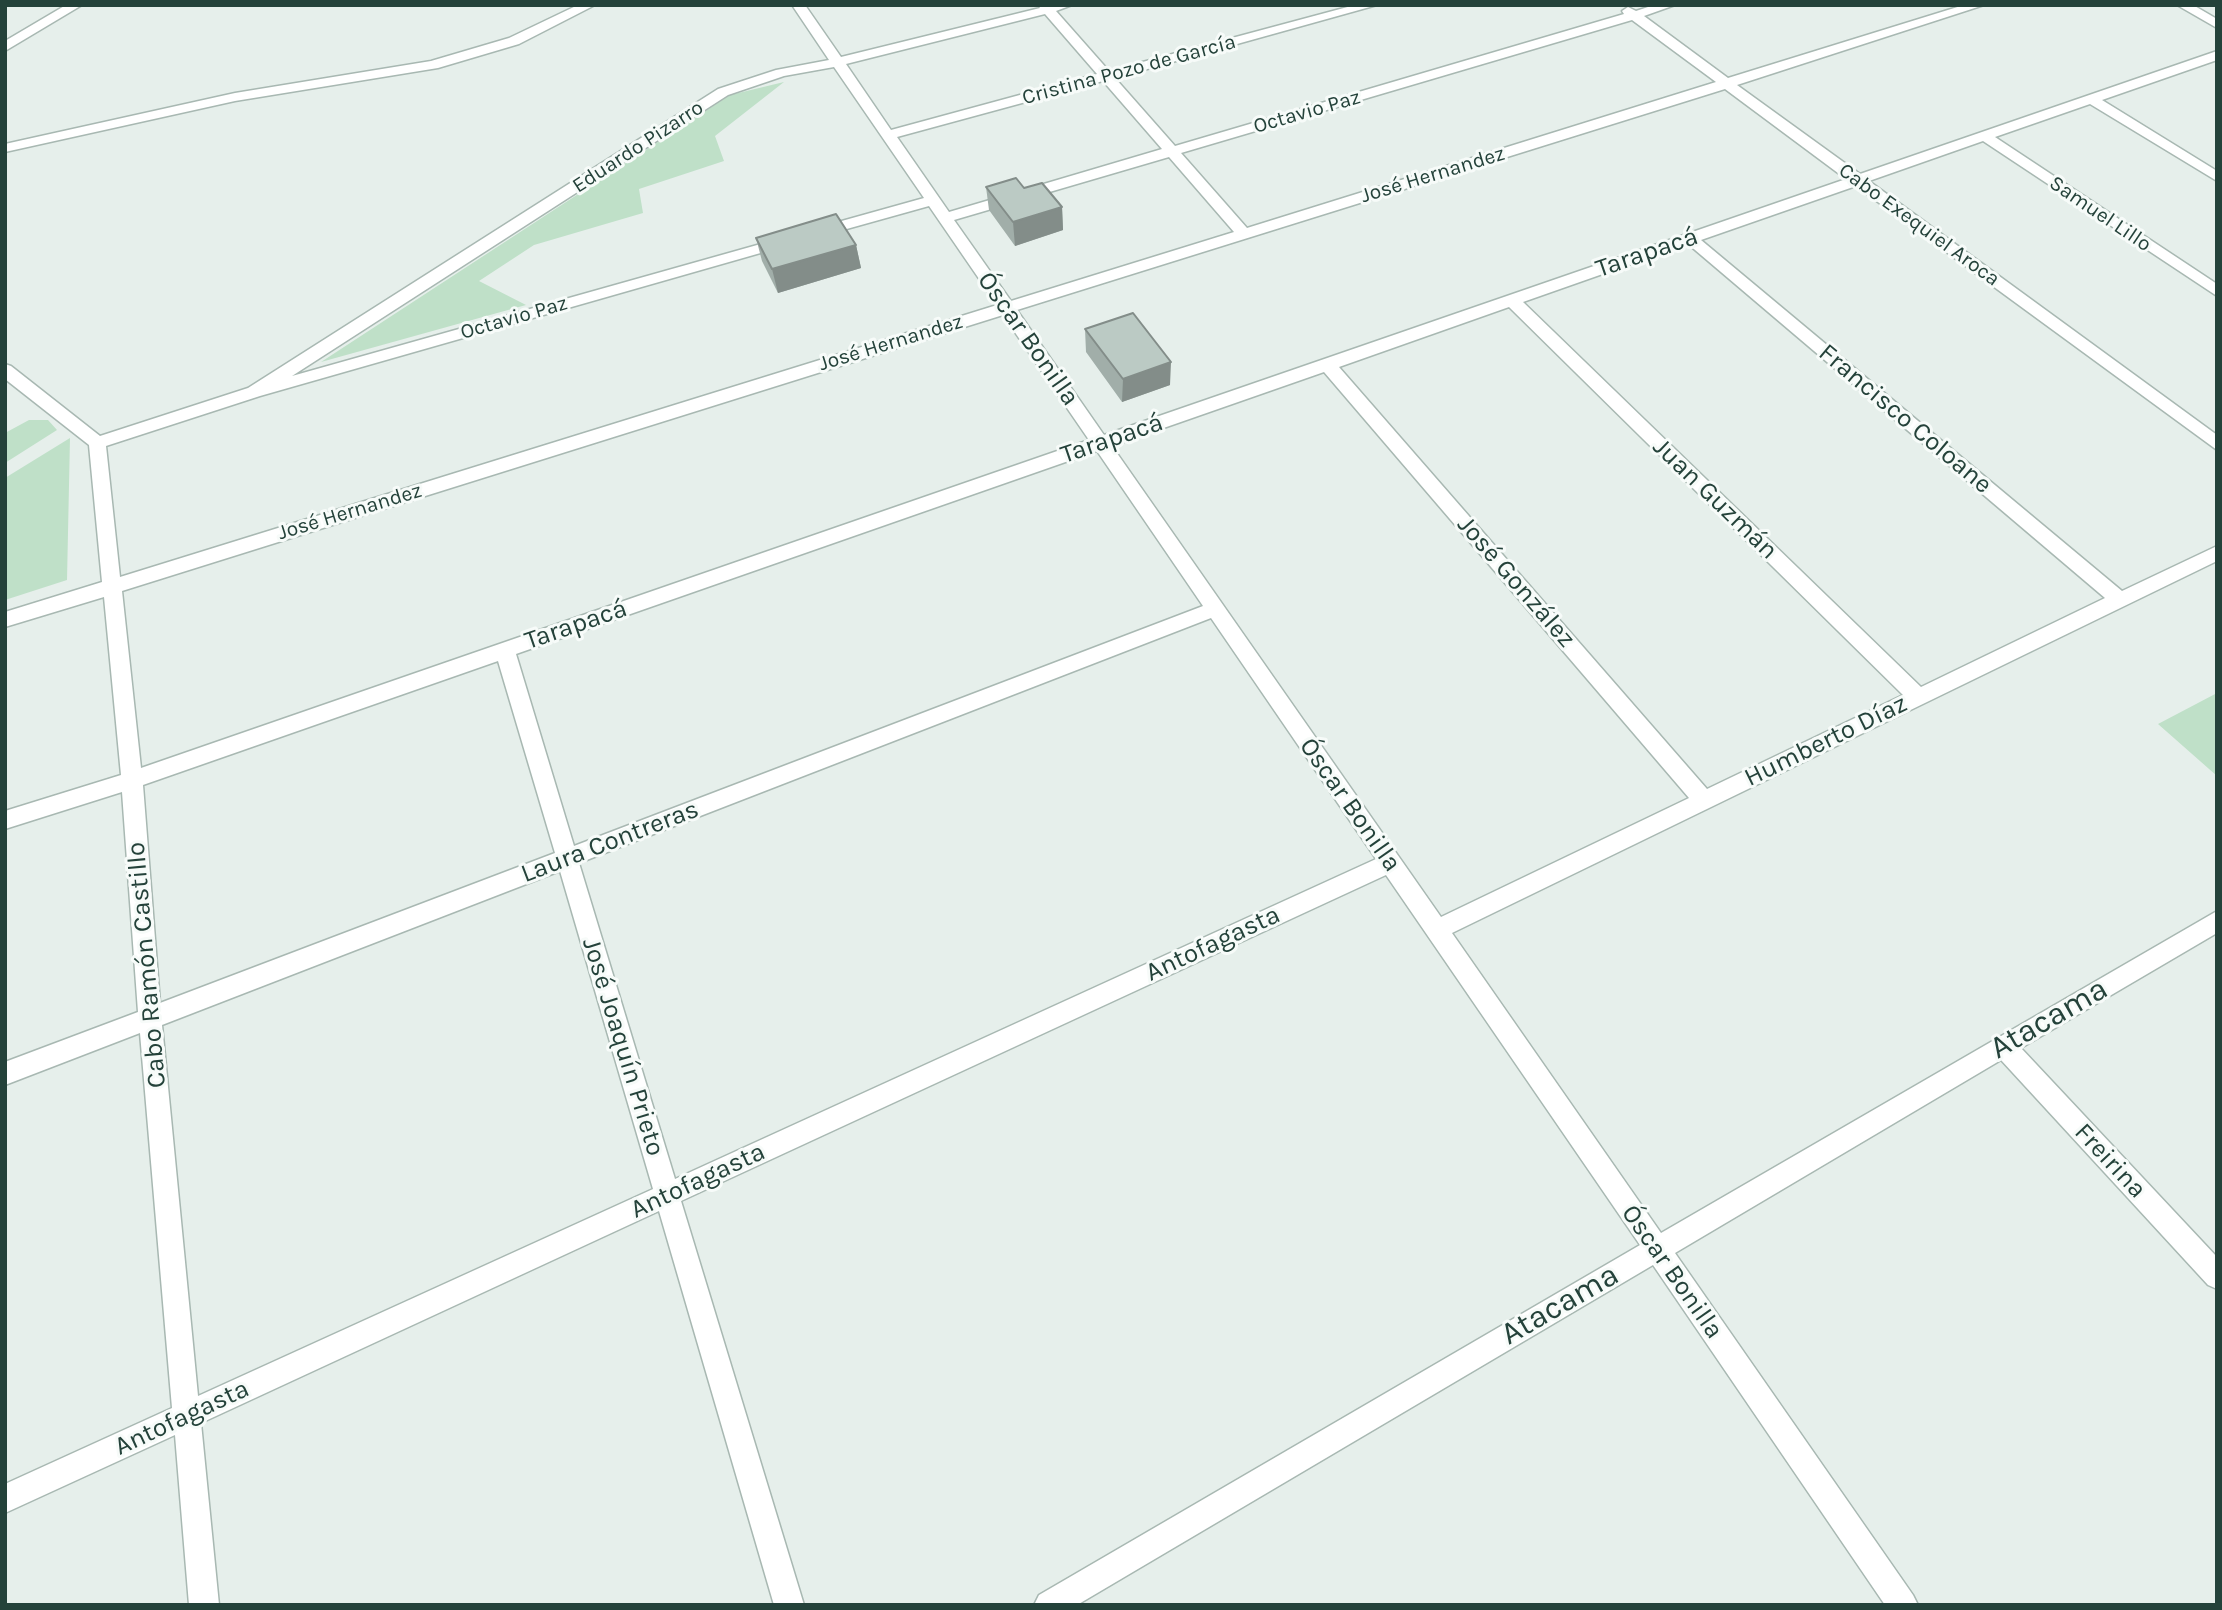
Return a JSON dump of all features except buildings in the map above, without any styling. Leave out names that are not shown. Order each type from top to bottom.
[{"type":"street","points":[[5,47],[76,5]]},
{"type":"street","points":[[5,148],[235,97],[433,65],[514,41],[589,5]]},
{"type":"street","name":"Óscar Bonilla","points":[[798,5],[1903,1605]]},
{"type":"street","name":"Eduardo Pizarro","points":[[254,392],[723,92],[781,73],[838,62],[1066,5]]},
{"type":"street","name":"Cristina Pozo de García","points":[[888,135],[1371,5]]},
{"type":"street","name":"Cabo Exequiel Aroca","points":[[1621,5],[2217,444]]},
{"type":"street","name":"Octavio Paz","points":[[945,218],[1669,5]]},
{"type":"street","name":"José Hernandez","points":[[5,620],[1978,5]]},
{"type":"street","points":[[2183,5],[2217,24]]},
{"type":"street","points":[[1046,8],[1244,234]]},
{"type":"street","name":"Tarapacá","points":[[5,820],[132,780],[2091,99],[2212,61]]},
{"type":"street","points":[[2091,99],[2217,177]]},
{"type":"street","name":"Samuel Lillo","points":[[1984,136],[2217,291]]},
{"type":"street","name":"Octavio Paz","points":[[97,443],[254,392],[933,200]]},
{"type":"street","name":"Francisco Coloane","points":[[1690,238],[2120,600]]},
{"type":"street","name":"Juan Guzmán","points":[[1511,300],[1918,697]]},
{"type":"street","name":"José González","points":[[1327,364],[1704,800]]},
{"type":"street","points":[[5,370],[97,443]]},
{"type":"street","points":[[5,393],[22,383]]},
{"type":"street","name":"Cabo Ramón Castillo","points":[[97,443],[132,780],[150,1018],[204,1605]]},
{"type":"street","name":"Humberto Díaz","points":[[1436,930],[2217,553]]},
{"type":"street","name":"Laura Contreras","points":[[5,1074],[1215,609]]},
{"type":"street","name":"José Joaquín Prieto","points":[[505,650],[789,1605]]},
{"type":"street","name":"Antofagasta","points":[[5,1499],[1390,863]]},
{"type":"street","name":"Atacama","points":[[1049,1605],[2217,921]]},
{"type":"street","name":"Freirina","points":[[2003,1046],[2217,1276]]},
{"type":"green space","points":[[784,82],[715,136],[724,161],[639,189],[643,213],[534,245],[479,281],[526,305],[321,362],[730,95]]},
{"type":"green space","points":[[29,420],[48,420],[57,430],[5,463],[5,433]]},
{"type":"green space","points":[[70,438],[67,580],[5,600],[5,478]]},
{"type":"green space","points":[[2217,693],[2217,776],[2158,724]]}]
